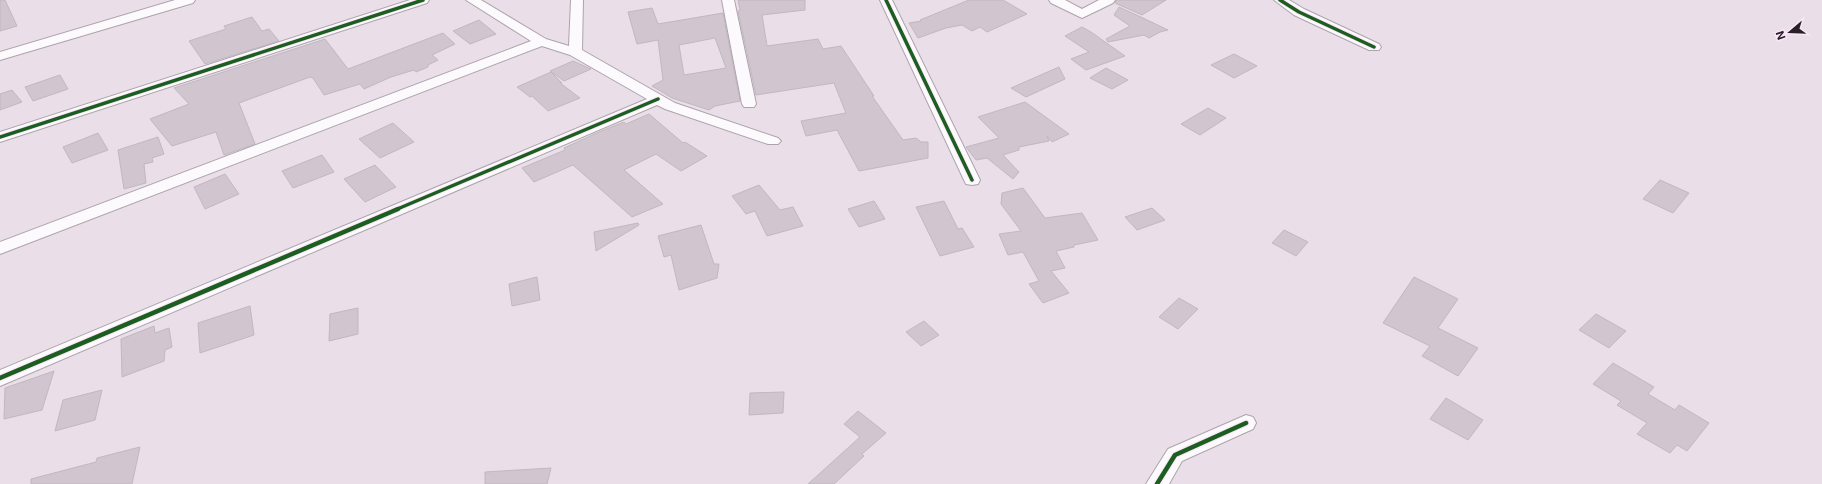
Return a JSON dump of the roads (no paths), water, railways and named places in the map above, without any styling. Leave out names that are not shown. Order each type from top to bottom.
[{"type":"street","points":[[0,56],[189,0]]},
{"type":"street","points":[[0,137],[423,0]]},
{"type":"street","points":[[472,0],[541,42],[575,52],[670,106],[773,141]]},
{"type":"street","points":[[575,52],[577,0]]},
{"type":"street","points":[[728,0],[749,104]]},
{"type":"street","points":[[886,0],[972,180]]},
{"type":"street","points":[[1055,0],[1082,14],[1109,0]]},
{"type":"street","points":[[1280,0],[1299,12],[1374,47]]},
{"type":"street","points":[[0,248],[541,42]]},
{"type":"street","points":[[0,378],[658,99]]},
{"type":"street","points":[[1157,484],[1175,454],[1246,423]]}]
